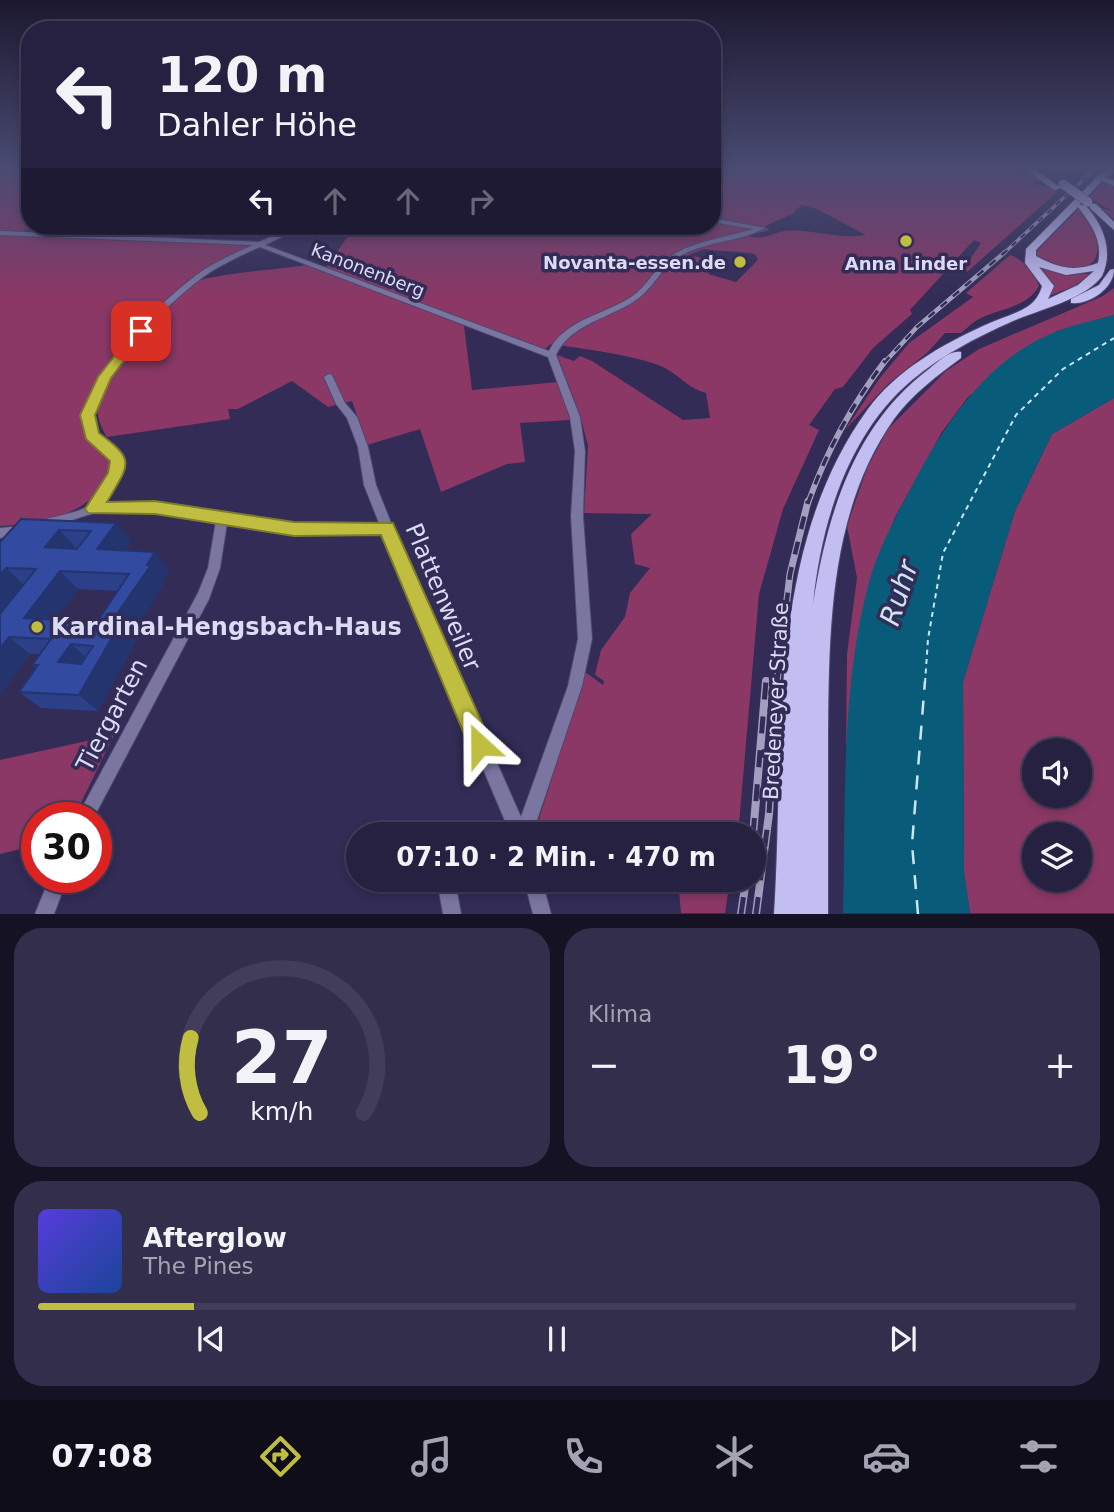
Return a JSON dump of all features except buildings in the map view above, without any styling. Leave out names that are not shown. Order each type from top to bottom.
[{"type":"main road","points":[[1034,308],[1046,295],[1048,286],[1030,262],[1029,254],[1069,211]]},
{"type":"main road","points":[[1029,254],[1037,262],[1063,271],[1110,274],[1102,231],[1089,211]]},
{"type":"main road","points":[[1094,211],[1114,226]]},
{"type":"main road","name":"Bredeneyer Straße","points":[[788,914],[802,607],[819,527],[834,480],[852,441],[902,380],[956,342],[1084,286],[1098,275],[1110,274]]},
{"type":"main road","name":"Bredeneyer Straße","points":[[814,914],[816,706],[821,614],[834,533],[849,486],[863,456],[889,415],[913,387],[940,366],[998,331],[1062,307],[1110,274]]},
{"type":"street","points":[[526,822],[575,686],[585,639],[577,516],[580,451],[575,416],[553,351],[570,333],[639,294],[665,263],[690,249],[762,228],[721,221]]},
{"type":"street","name":"Kanonenberg","points":[[0,233],[21,233]]},
{"type":"street","name":"Kanonenberg","points":[[93,235],[186,237],[261,245],[553,351]]},
{"type":"street","points":[[94,509],[116,473],[118,461],[116,454],[99,442],[88,429],[90,404],[105,377],[141,331],[195,280],[282,235]]},
{"type":"street","name":"Plattenweiler","points":[[329,377],[341,404],[352,417],[363,447],[370,485],[387,528],[515,822]]},
{"type":"street","points":[[0,533],[22,531],[94,509],[155,507],[294,529],[387,528]]},
{"type":"street","name":"Tiergarten","points":[[93,802],[204,596],[214,568],[222,519]]},
{"type":"street","points":[[448,892],[452,914]]},
{"type":"street","points":[[536,892],[542,914]]},
{"type":"street","points":[[44,914],[53,893]]},
{"type":"shaded area","points":[[0,211],[21,211],[21,231],[0,231]]},
{"type":"shaded area","points":[[721,211],[795,211],[765,226],[769,230],[748,236],[762,237],[792,230],[856,236],[866,235],[820,211],[1036,211],[967,272],[963,270],[981,243],[974,240],[910,310],[912,314],[873,348],[843,387],[835,389],[809,425],[819,430],[783,509],[759,594],[739,822],[538,822],[585,672],[603,685],[604,681],[595,675],[601,650],[625,617],[630,593],[650,568],[635,564],[631,534],[652,514],[584,513],[588,446],[580,415],[557,355],[574,361],[580,356],[592,361],[683,420],[710,418],[706,393],[695,389],[665,368],[610,353],[551,344],[545,349],[325,269],[349,235],[721,235]],"holes":[[[705,249],[755,254],[758,260],[736,282],[708,274],[713,266],[707,259],[688,255]]]},
{"type":"shaded area","points":[[1076,211],[1080,211],[1093,227],[1097,254],[1093,262],[1086,266],[1077,268],[1055,264],[1036,257],[1037,251]]},
{"type":"shaded area","points":[[1104,211],[1109,211],[1113,212],[1111,211],[1114,211],[1114,219]]},
{"type":"shaded area","points":[[0,234],[254,245],[199,275],[132,338],[87,406],[85,431],[112,456],[109,474],[100,490],[88,502],[55,518],[0,526]]},
{"type":"shaded area","points":[[122,235],[183,235],[165,238]]},
{"type":"shaded area","points":[[1010,255],[1024,263],[1034,276],[1039,286],[1034,293],[1020,303],[979,319],[961,333],[945,333],[928,352],[888,384],[845,430],[879,379],[909,343],[973,297],[966,293]]},
{"type":"shaded area","points":[[1037,264],[1063,273],[1091,274],[1074,286],[1049,296],[1051,282]]},
{"type":"shaded area","points":[[308,265],[464,326],[472,390],[558,382],[570,420],[520,423],[525,462],[507,464],[441,492],[420,429],[367,445],[352,401],[328,407],[292,381],[238,409],[228,409],[230,419],[107,437],[98,412],[103,388],[139,336],[184,291],[203,279]]},
{"type":"shaded area","points":[[1114,288],[1114,315],[1057,331],[968,397],[942,432],[894,519],[846,747],[847,654],[857,578],[847,526],[867,468],[888,429],[946,371],[979,349],[1103,296]]},
{"type":"shaded area","points":[[1114,398],[1114,913],[970,913],[964,872],[963,682],[1015,511],[1052,434]]},
{"type":"shaded area","points":[[114,735],[81,802],[21,802],[21,849],[0,854],[0,760]]},
{"type":"shaded area","points":[[679,892],[728,892],[725,913],[681,913]]},
{"type":"water","name":"Ruhr","points":[[1114,315],[1114,398],[1052,434],[1015,511],[963,682],[964,872],[970,913],[843,913],[846,747],[853,664],[869,582],[885,539],[946,428],[994,371],[1035,342],[1065,329]]},
{"type":"ferry route","points":[[925,683],[928,639],[943,553],[1016,415],[1063,369],[1114,338]]},
{"type":"ferry route","points":[[918,914],[912,844],[925,681]]},
{"type":"railway","points":[[1003,254],[1050,211]]},
{"type":"railway","points":[[884,363],[917,327],[1005,252]]},
{"type":"railway","points":[[808,503],[841,429],[885,361]]},
{"type":"railway","points":[[777,683],[790,574],[808,501]]},
{"type":"railway","points":[[754,822],[766,681]]},
{"type":"railway","points":[[756,914],[769,814],[777,681]]},
{"type":"railway","points":[[741,914],[744,892]]},
{"type":"place","name":"Anna Linder","points":[[906,241]]},
{"type":"place","name":"Novanta-essen.de","points":[[740,262]]},
{"type":"place","name":"Kardinal-Hengsbach-Haus","points":[[37,627]]},
{"type":"route","points":[[141,331],[105,377],[87,415],[88,429],[92,436],[116,454],[118,461],[116,473],[94,509],[155,507],[294,529],[342,531],[387,528],[480,745]]}]
